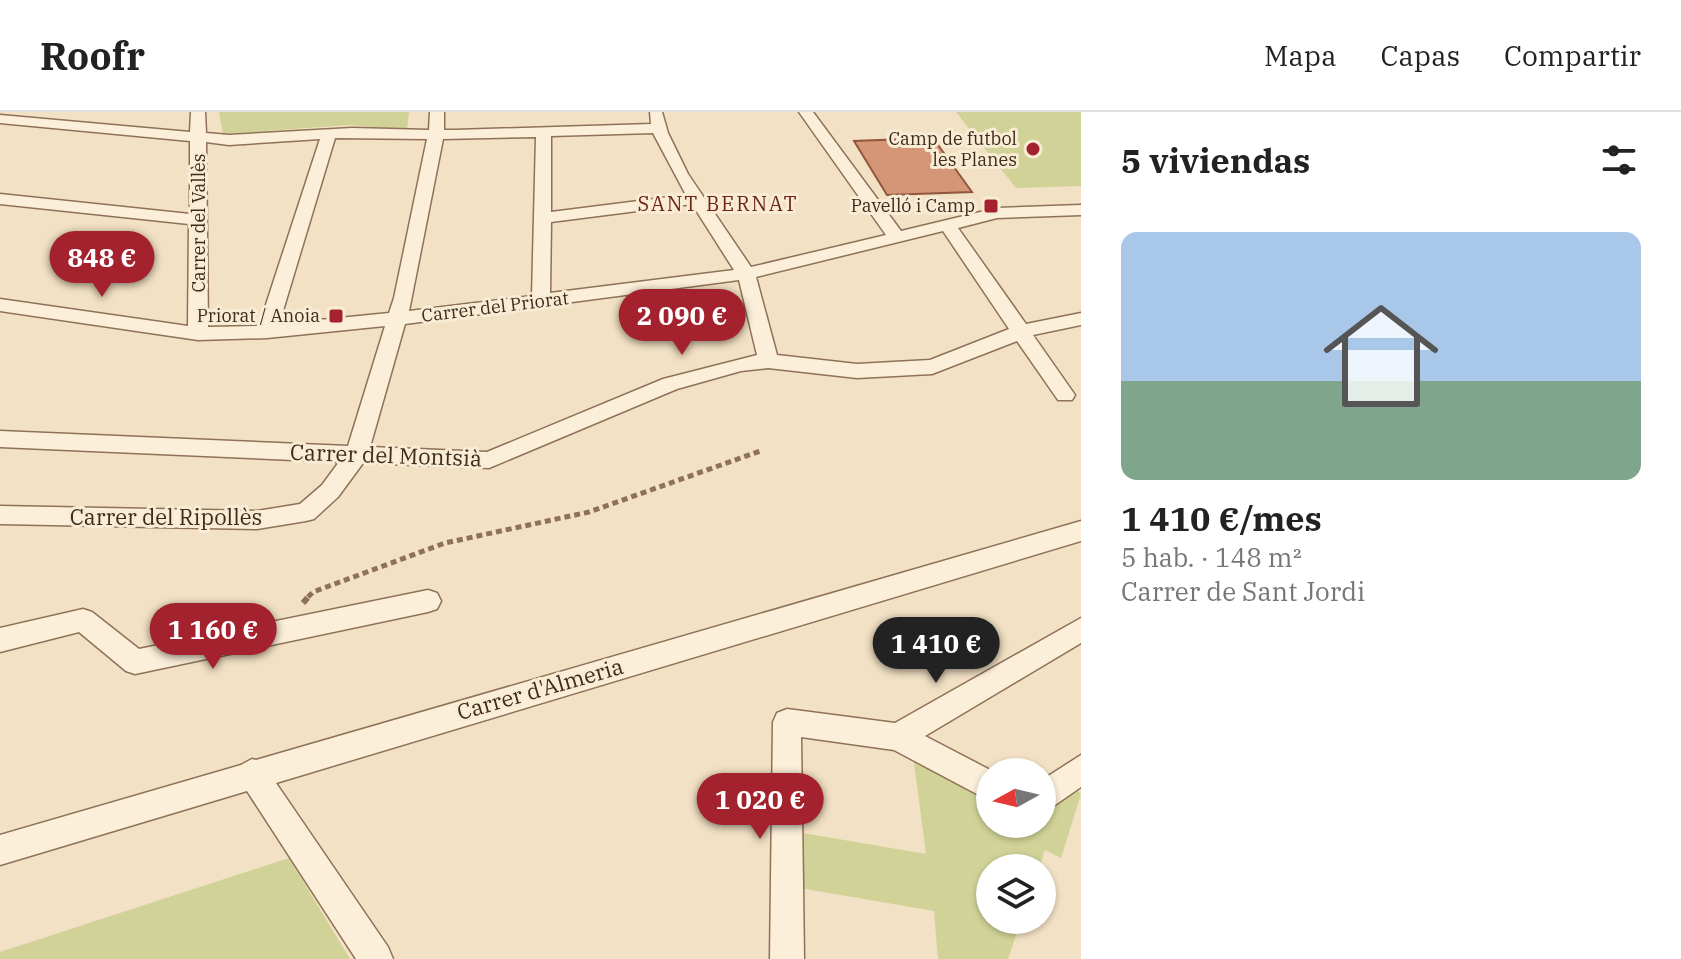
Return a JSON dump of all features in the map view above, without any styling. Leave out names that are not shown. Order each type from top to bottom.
[{"type":"street","name":"Carrer del Vallès","points":[[198,112],[198,334]]},
{"type":"street","name":"Carrer del Ripollès","points":[[0,515],[257,520],[306,512],[337,484],[356,456],[403,298],[436,134],[437,112]]},
{"type":"street","points":[[806,112],[895,235]]},
{"type":"street","points":[[0,119],[229,140],[329,134],[544,132],[657,120],[696,199],[746,274],[768,361]]},
{"type":"street","points":[[541,301],[544,132]]},
{"type":"street","points":[[267,332],[329,134]]},
{"type":"street","points":[[0,199],[199,220]]},
{"type":"street","points":[[544,218],[696,199]]},
{"type":"street","name":"Carrer del Priorat","points":[[0,305],[198,334],[267,332],[396,319],[746,274],[895,235],[997,213],[1081,210]]},
{"type":"street","points":[[946,223],[1065,395]]},
{"type":"street","name":"Carrer del Montsià","points":[[0,439],[489,460],[670,384],[741,364],[768,361],[857,371],[932,367],[1023,331],[1064,320],[1081,319]]},
{"type":"street","name":"Carrer d'Almeria","points":[[0,850],[252,773],[1081,531]]},
{"type":"street","points":[[0,640],[83,620],[135,662],[428,601]]},
{"type":"street","points":[[898,737],[1081,629]]},
{"type":"street","points":[[787,959],[787,722],[898,737],[976,779]]},
{"type":"street","points":[[1056,788],[1081,769]]},
{"type":"street","points":[[252,773],[376,959]]},
{"type":"path","points":[[275,633],[313,592],[445,543],[589,512],[763,450]]},
{"type":"green space","points":[[219,112],[409,112],[407,130],[350,125],[223,134]]},
{"type":"green space","name":"Camp de futbol les Planes","points":[[956,112],[1081,112],[1081,186],[1016,188]]},
{"type":"green space","points":[[914,763],[976,790],[976,838],[1056,838],[1056,800],[1074,787],[1081,794],[1061,858],[1045,850],[1044,854],[976,854],[976,934],[1016,934],[1008,959],[938,959],[934,911],[794,887],[797,832],[926,854]]},
{"type":"green space","points":[[289,858],[350,959],[0,959],[0,952]]},
{"type":"building","points":[[933,138],[972,192],[887,195],[854,141]]},
{"type":"place","name":"Camp de futbol les Planes","points":[[1033,149]]},
{"type":"place","name":"Pavelló i Camp","points":[[991,206]]},
{"type":"place","name":"Priorat / Anoia","points":[[336,316]]},
{"type":"district","name":"SANT BERNAT","points":[[718,204]]}]
